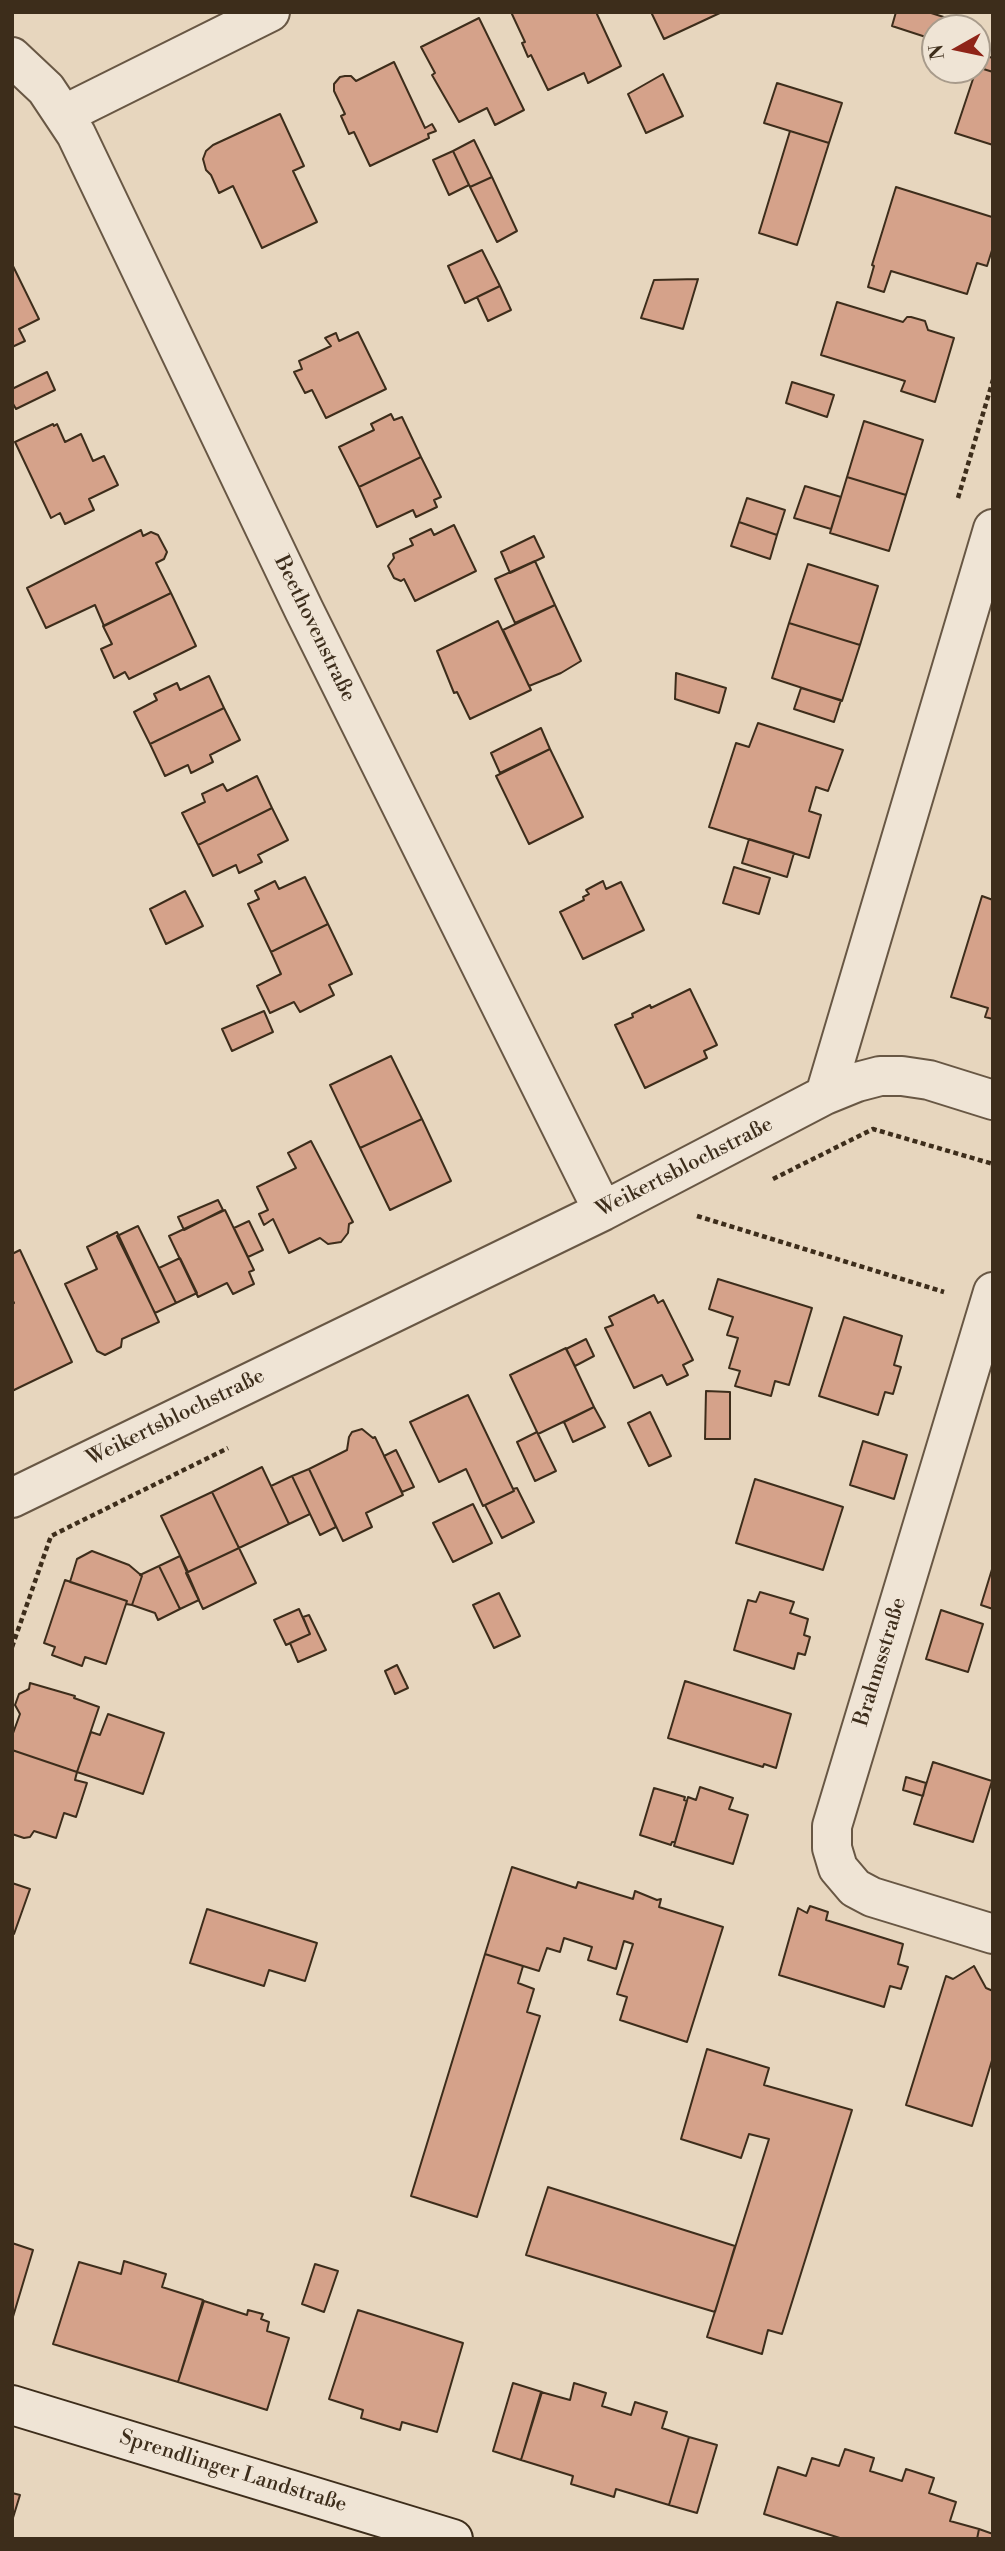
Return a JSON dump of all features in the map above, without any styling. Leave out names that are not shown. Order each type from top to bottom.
[{"type":"street","points":[[65,114],[270,12]]},
{"type":"street","name":"Beethovenstraße","points":[[12,57],[46,89],[65,114],[91,163],[304,610],[603,1211]]},
{"type":"street","points":[[825,1095],[993,529]]},
{"type":"street","name":"Weikertsblochstraße","points":[[12,1498],[603,1211],[825,1095],[857,1082],[880,1076],[902,1076],[929,1080],[993,1100]]},
{"type":"street","name":"Brahmsstraße","points":[[991,1299],[832,1826],[832,1848],[838,1868],[855,1888],[872,1897],[993,1934]]},
{"type":"street","name":"Sprendlinger Landstraße","points":[[12,2405],[453,2539]]},
{"type":"path","points":[[767,1181],[873,1129],[993,1164]]},
{"type":"path","points":[[685,1222],[709,1210]]},
{"type":"path","points":[[697,1216],[991,1299]]},
{"type":"path","points":[[12,1647],[51,1536],[236,1445]]},
{"type":"building","points":[[511,12],[596,12],[621,66],[588,83],[584,73],[548,90],[531,55],[528,57],[522,43],[525,42]]},
{"type":"building","points":[[651,12],[722,12],[664,39]]},
{"type":"building","points":[[896,12],[934,14],[921,14],[921,35],[892,26]]},
{"type":"building","points":[[479,18],[524,110],[495,125],[487,108],[459,122],[432,75],[435,73],[421,47]]},
{"type":"building","points":[[394,62],[425,128],[432,124],[436,131],[428,134],[429,138],[370,166],[354,132],[349,134],[341,116],[345,114],[334,91],[334,84],[340,77],[345,76],[351,76],[356,81]]},
{"type":"building","points":[[993,72],[993,145],[955,133],[971,84],[991,84]]},
{"type":"building","points":[[663,74],[683,116],[646,133],[628,94]]},
{"type":"building","points":[[777,83],[842,103],[829,143],[764,123]]},
{"type":"building","points":[[280,114],[304,166],[293,171],[317,222],[262,248],[233,186],[219,193],[203,159],[206,151],[213,145]]},
{"type":"building","points":[[790,131],[829,143],[797,245],[759,233]]},
{"type":"building","points":[[474,140],[492,177],[470,187],[453,151]]},
{"type":"building","points":[[453,151],[469,185],[449,195],[433,160]]},
{"type":"building","points":[[492,177],[517,231],[497,242],[470,187]]},
{"type":"building","points":[[896,187],[992,217],[993,247],[987,266],[977,263],[967,294],[891,271],[884,292],[868,287]]},
{"type":"building","points":[[482,250],[500,286],[465,303],[448,266]]},
{"type":"building","points":[[12,264],[39,319],[19,329],[25,341],[12,347]]},
{"type":"building","points":[[698,279],[683,329],[641,318],[654,280]]},
{"type":"building","points":[[500,286],[511,310],[488,321],[477,297]]},
{"type":"building","points":[[837,302],[903,322],[907,317],[925,321],[928,330],[954,338],[935,402],[901,391],[905,381],[821,355]]},
{"type":"building","points":[[358,332],[386,389],[326,418],[312,390],[305,393],[294,372],[302,369],[299,361],[331,346],[325,338],[336,333],[339,341]]},
{"type":"building","points":[[47,372],[55,390],[16,409],[12,402],[12,389]]},
{"type":"building","points":[[792,382],[834,395],[827,417],[786,403]]},
{"type":"building","points":[[391,414],[394,420],[402,417],[421,457],[359,487],[339,447],[374,430],[371,424]]},
{"type":"building","points":[[864,421],[923,440],[906,495],[847,477]]},
{"type":"building","points":[[57,424],[65,442],[81,434],[93,461],[104,456],[118,485],[89,499],[94,510],[65,524],[60,513],[51,518],[15,442]]},
{"type":"building","points":[[421,457],[441,497],[434,500],[437,507],[416,517],[413,510],[377,527],[359,487]]},
{"type":"building","points":[[847,477],[906,495],[889,551],[830,533]]},
{"type":"building","points":[[805,486],[841,497],[831,529],[794,518]]},
{"type":"building","points":[[747,498],[785,510],[777,535],[739,522]]},
{"type":"building","points":[[739,522],[777,535],[770,559],[731,546]]},
{"type":"building","points":[[454,525],[476,571],[415,601],[404,579],[401,581],[394,578],[388,566],[394,558],[393,554],[413,545],[410,539],[431,529],[434,535]]},
{"type":"building","points":[[141,530],[143,536],[151,532],[158,535],[167,552],[164,559],[156,563],[171,593],[104,626],[95,605],[46,628],[27,588]]},
{"type":"building","points":[[534,536],[544,557],[510,573],[501,552]]},
{"type":"building","points":[[535,561],[555,605],[515,623],[495,579]]},
{"type":"building","points":[[808,564],[878,586],[860,645],[789,623]]},
{"type":"building","points":[[171,593],[196,646],[129,679],[125,672],[114,678],[101,649],[112,644],[103,626]]},
{"type":"building","points":[[555,605],[581,661],[561,673],[529,686],[503,630]]},
{"type":"building","points":[[498,621],[531,690],[470,719],[457,692],[454,693],[437,651]]},
{"type":"building","points":[[789,623],[860,645],[842,701],[772,678]]},
{"type":"building","points":[[676,673],[726,688],[719,713],[675,699]]},
{"type":"building","points":[[209,676],[224,708],[150,744],[134,712],[157,700],[154,694],[177,683],[180,690]]},
{"type":"building","points":[[801,688],[841,700],[834,722],[794,709]]},
{"type":"building","points":[[224,708],[240,740],[210,755],[213,762],[191,773],[188,765],[165,776],[150,744]]},
{"type":"building","points":[[758,723],[843,750],[828,791],[816,787],[809,811],[821,815],[809,858],[709,827],[736,743],[749,747]]},
{"type":"building","points":[[541,728],[550,749],[500,773],[491,753]]},
{"type":"building","points":[[550,749],[583,817],[529,844],[496,776]]},
{"type":"building","points":[[257,776],[272,808],[198,845],[182,813],[205,802],[202,794],[223,784],[227,791]]},
{"type":"building","points":[[272,808],[288,840],[258,855],[262,862],[239,873],[236,865],[213,876],[198,845]]},
{"type":"building","points":[[749,839],[794,853],[787,877],[742,863]]},
{"type":"building","points":[[734,867],[770,878],[759,914],[723,903]]},
{"type":"building","points":[[305,877],[328,924],[271,952],[248,904],[259,899],[255,891],[275,881],[279,889]]},
{"type":"building","points":[[603,881],[606,889],[621,882],[644,930],[583,959],[560,912],[584,900],[583,897],[589,894],[586,890]]},
{"type":"building","points":[[185,891],[203,926],[166,944],[150,909]]},
{"type":"building","points":[[982,896],[993,900],[993,1019],[985,1017],[988,1008],[951,997]]},
{"type":"building","points":[[328,924],[352,974],[329,985],[334,995],[300,1012],[294,1002],[270,1013],[257,986],[281,974],[271,952]]},
{"type":"building","points":[[690,989],[717,1045],[704,1051],[707,1058],[645,1088],[615,1025],[650,1005],[651,1008]]},
{"type":"building","points":[[264,1011],[273,1032],[232,1051],[222,1029]]},
{"type":"building","points":[[391,1056],[422,1119],[360,1148],[330,1085]]},
{"type":"building","points":[[422,1119],[451,1181],[390,1210],[360,1148]]},
{"type":"building","points":[[311,1141],[353,1222],[349,1224],[348,1233],[341,1242],[328,1244],[320,1238],[289,1253],[273,1219],[264,1225],[259,1214],[268,1210],[257,1187],[296,1168],[288,1153]]},
{"type":"building","points":[[218,1200],[223,1210],[184,1230],[178,1217]]},
{"type":"building","points":[[225,1210],[254,1270],[249,1272],[254,1284],[233,1294],[227,1283],[198,1297],[169,1236]]},
{"type":"building","points":[[249,1221],[263,1250],[248,1257],[234,1228]]},
{"type":"building","points":[[138,1226],[176,1303],[155,1313],[117,1236]]},
{"type":"building","points":[[117,1232],[159,1322],[122,1339],[121,1347],[105,1355],[97,1351],[65,1284],[97,1269],[87,1247]]},
{"type":"building","points":[[20,1250],[72,1362],[12,1391],[12,1254]]},
{"type":"building","points":[[180,1258],[197,1293],[176,1303],[159,1268]]},
{"type":"building","points":[[718,1279],[812,1308],[789,1385],[775,1381],[771,1396],[735,1386],[740,1371],[729,1368],[738,1338],[727,1335],[733,1317],[709,1309]]},
{"type":"building","points":[[654,1295],[658,1303],[663,1300],[693,1360],[683,1365],[688,1375],[667,1385],[662,1375],[634,1388],[605,1328],[613,1325],[609,1317]]},
{"type":"building","points":[[844,1317],[902,1336],[894,1365],[901,1367],[893,1394],[885,1392],[878,1415],[819,1396]]},
{"type":"building","points":[[586,1339],[594,1356],[575,1366],[566,1349]]},
{"type":"building","points":[[566,1348],[594,1407],[538,1434],[510,1375]]},
{"type":"building","points":[[706,1391],[730,1392],[730,1439],[705,1439]]},
{"type":"building","points":[[468,1395],[514,1491],[483,1506],[466,1469],[439,1482],[410,1422]]},
{"type":"building","points":[[594,1407],[605,1427],[573,1442],[564,1422]]},
{"type":"building","points":[[650,1412],[671,1456],[649,1466],[628,1423]]},
{"type":"building","points":[[362,1429],[375,1437],[403,1495],[366,1513],[372,1527],[343,1541],[309,1469],[347,1450],[352,1432]]},
{"type":"building","points":[[537,1432],[556,1471],[535,1481],[517,1442]]},
{"type":"building","points":[[863,1441],[907,1455],[894,1499],[850,1485]]},
{"type":"building","points":[[396,1450],[414,1487],[402,1492],[384,1456]]},
{"type":"building","points":[[262,1467],[289,1524],[239,1548],[212,1492]]},
{"type":"building","points":[[309,1469],[336,1527],[320,1535],[292,1476]]},
{"type":"building","points":[[292,1476],[310,1514],[289,1524],[271,1486]]},
{"type":"building","points":[[755,1479],[843,1507],[823,1570],[736,1543]]},
{"type":"building","points":[[517,1488],[534,1522],[502,1538],[485,1505]]},
{"type":"building","points":[[212,1492],[239,1548],[188,1572],[161,1516]]},
{"type":"building","points":[[473,1504],[492,1543],[453,1562],[433,1523]]},
{"type":"building","points":[[239,1548],[256,1583],[203,1609],[186,1573]]},
{"type":"building","points":[[92,1551],[129,1565],[142,1576],[132,1605],[70,1582],[77,1559]]},
{"type":"building","points":[[180,1556],[199,1600],[180,1609],[159,1566]]},
{"type":"building","points":[[159,1566],[180,1609],[158,1620],[155,1613],[132,1605],[142,1576],[140,1575]]},
{"type":"building","points":[[993,1566],[993,1609],[981,1605]]},
{"type":"building","points":[[65,1580],[127,1601],[106,1664],[85,1657],[82,1666],[52,1655],[55,1647],[44,1643]]},
{"type":"building","points":[[760,1592],[794,1602],[790,1613],[808,1619],[804,1635],[810,1637],[805,1655],[798,1653],[794,1669],[734,1650],[748,1600],[756,1602]]},
{"type":"building","points":[[499,1593],[520,1636],[494,1648],[473,1605]]},
{"type":"building","points":[[299,1609],[310,1634],[286,1645],[274,1620]]},
{"type":"building","points":[[941,1610],[983,1624],[968,1672],[926,1659]]},
{"type":"building","points":[[309,1615],[326,1650],[298,1662],[290,1643],[310,1634],[303,1617]]},
{"type":"building","points":[[397,1665],[408,1688],[395,1694],[385,1671]]},
{"type":"building","points":[[685,1681],[791,1714],[776,1768],[764,1764],[763,1767],[668,1738]]},
{"type":"building","points":[[30,1683],[75,1696],[74,1698],[99,1707],[77,1772],[12,1750],[12,1736],[20,1714],[15,1705],[19,1694],[29,1689]]},
{"type":"building","points":[[108,1714],[164,1733],[143,1794],[77,1772],[91,1732],[100,1735]]},
{"type":"building","points":[[12,1750],[77,1772],[75,1780],[87,1783],[76,1817],[64,1813],[56,1838],[34,1831],[30,1837],[24,1838],[12,1834]]},
{"type":"building","points":[[933,1762],[992,1781],[973,1842],[914,1824]]},
{"type":"building","points":[[906,1777],[926,1783],[923,1796],[903,1790]]},
{"type":"building","points":[[700,1787],[733,1798],[729,1809],[748,1815],[733,1864],[674,1846],[688,1797],[696,1800]]},
{"type":"building","points":[[654,1788],[685,1797],[684,1800],[687,1801],[675,1842],[671,1845],[640,1835]]},
{"type":"building","points":[[512,1867],[576,1888],[578,1882],[633,1899],[635,1891],[657,1900],[661,1899],[659,1907],[723,1927],[687,2042],[620,2020],[627,1997],[617,1994],[633,1944],[624,1941],[616,1969],[588,1960],[592,1947],[564,1938],[560,1952],[547,1948],[539,1971],[485,1954]]},
{"type":"building","points":[[12,1883],[30,1889],[14,1934],[12,1934]]},
{"type":"building","points":[[810,1906],[828,1912],[826,1920],[903,1944],[898,1964],[908,1967],[901,1989],[890,1986],[884,2007],[779,1975],[798,1908],[807,1913]]},
{"type":"building","points":[[207,1909],[317,1943],[305,1981],[269,1970],[264,1986],[190,1963]]},
{"type":"building","points":[[485,1954],[523,1966],[518,1983],[534,1989],[527,2012],[540,2016],[477,2217],[411,2196]]},
{"type":"building","points":[[974,1966],[986,1988],[993,1991],[993,2057],[972,2126],[906,2105],[946,1976],[953,1979]]},
{"type":"building","points":[[707,2049],[769,2068],[764,2085],[852,2110],[782,2334],[768,2330],[762,2354],[707,2337],[769,2139],[749,2134],[741,2158],[681,2139]]},
{"type":"building","points":[[548,2187],[735,2246],[715,2312],[526,2255]]},
{"type":"building","points":[[12,2243],[33,2250],[12,2320]]},
{"type":"building","points":[[124,2261],[166,2274],[162,2287],[203,2300],[178,2382],[53,2344],[79,2262],[121,2274]]},
{"type":"building","points":[[315,2264],[338,2271],[324,2312],[302,2304]]},
{"type":"building","points":[[204,2301],[247,2315],[248,2310],[263,2314],[261,2319],[269,2322],[267,2331],[289,2338],[267,2410],[178,2382]]},
{"type":"building","points":[[358,2310],[463,2343],[437,2432],[402,2422],[400,2430],[361,2418],[363,2410],[329,2399]]},
{"type":"building","points":[[513,2383],[542,2392],[521,2460],[493,2451]]},
{"type":"building","points":[[574,2383],[606,2393],[602,2406],[631,2415],[635,2402],[667,2412],[662,2428],[689,2437],[669,2505],[616,2489],[614,2497],[571,2484],[573,2476],[521,2460],[541,2392],[570,2400]]},
{"type":"building","points":[[689,2437],[717,2445],[697,2513],[669,2505]]},
{"type":"building","points":[[845,2449],[874,2458],[870,2471],[902,2481],[906,2469],[934,2478],[929,2493],[956,2502],[950,2521],[979,2529],[977,2539],[843,2539],[764,2514],[778,2467],[806,2476],[812,2458],[839,2466]]},
{"type":"building","points":[[12,2493],[20,2495],[12,2521]]},
{"type":"building","points":[[979,2529],[993,2534],[993,2539],[977,2539]]}]
